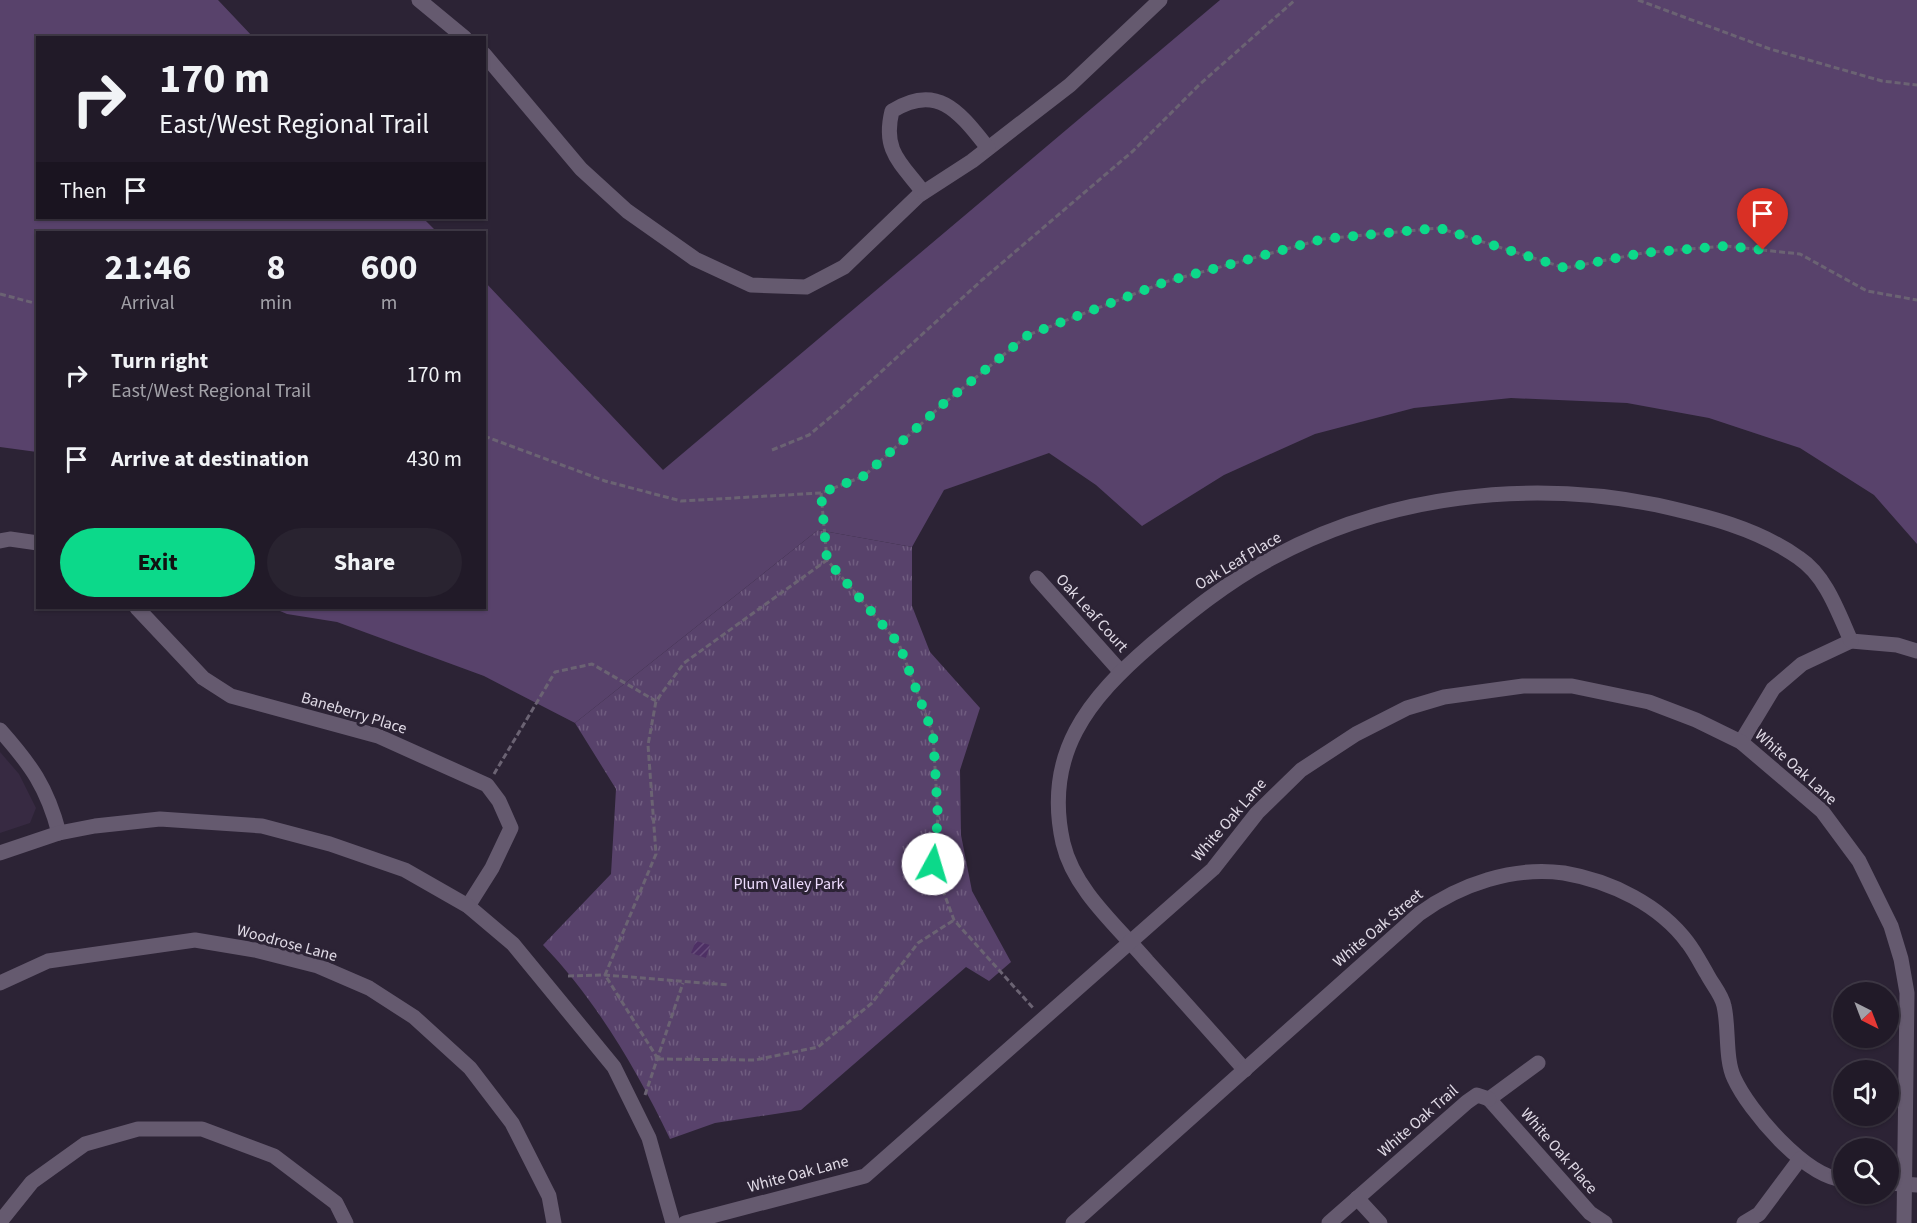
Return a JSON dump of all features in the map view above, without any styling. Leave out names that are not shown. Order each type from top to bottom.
[{"type":"street","points":[[419,0],[463,36]]},
{"type":"street","points":[[486,56],[581,169],[627,211],[695,259],[752,285],[806,287],[844,267],[923,192],[988,148],[1070,85],[1160,0]]},
{"type":"street","points":[[923,192],[894,154],[887,131],[892,111],[909,100],[931,98],[960,113],[988,148]]},
{"type":"street","name":"Oak Leaf Place","points":[[1245,1070],[1077,878],[1063,844],[1058,793],[1063,761],[1075,729],[1095,698],[1120,671],[1192,610],[1270,559],[1313,539],[1395,510],[1432,501],[1523,493],[1580,494],[1637,501],[1741,527],[1801,559],[1828,589],[1851,641]]},
{"type":"street","points":[[0,541],[10,539],[36,543]]},
{"type":"street","name":"Oak Leaf Court","points":[[1037,578],[1120,671]]},
{"type":"street","name":"Baneberry Place","points":[[138,609],[203,678],[231,696],[378,736],[487,785]]},
{"type":"street","points":[[1741,742],[1773,689],[1802,664],[1851,641],[1897,645],[1917,651]]},
{"type":"street","name":"White Oak Lane","points":[[685,1223],[865,1176],[1213,869],[1257,813],[1301,770],[1356,734],[1407,708],[1481,690],[1572,686],[1649,702],[1696,720],[1741,742],[1782,774],[1822,812],[1859,861],[1891,926],[1901,959],[1907,993],[1911,1185],[1904,1223]]},
{"type":"street","points":[[0,730],[40,779],[52,806],[59,833]]},
{"type":"street","points":[[468,906],[492,868],[511,828],[499,801],[487,785]]},
{"type":"street","points":[[0,853],[59,833],[95,826],[160,819],[262,826],[330,844],[405,870],[468,906],[513,944],[614,1067],[649,1138],[673,1223]]},
{"type":"street","name":"White Oak Street","points":[[1073,1223],[1436,902],[1491,878],[1551,871],[1576,875],[1642,901],[1668,921],[1688,943],[1724,1004],[1732,1076],[1761,1121],[1800,1159],[1833,1178]]},
{"type":"street","name":"Woodrose Lane","points":[[0,983],[48,961],[195,940],[255,950],[318,966],[369,988],[414,1017],[470,1068],[512,1123],[549,1196],[554,1223]]},
{"type":"street","name":"White Oak Trail","points":[[1329,1223],[1467,1102],[1478,1095],[1489,1099],[1538,1063]]},
{"type":"street","name":"White Oak Place","points":[[1489,1099],[1590,1213],[1605,1223]]},
{"type":"street","points":[[0,1222],[32,1182],[85,1144],[138,1129],[202,1129],[274,1156],[336,1203],[346,1223]]},
{"type":"street","points":[[1744,1223],[1759,1214],[1800,1159]]},
{"type":"street","points":[[1357,1198],[1380,1223]]},
{"type":"path","points":[[772,450],[809,435],[839,410],[982,280],[1133,151],[1199,85],[1295,0]]},
{"type":"path","points":[[1638,0],[1770,49],[1882,81],[1917,85]]},
{"type":"path","points":[[486,437],[605,481],[681,501],[821,493],[864,476],[942,405],[1028,335],[1165,282],[1323,239],[1439,228],[1565,268],[1643,253],[1726,246],[1800,254],[1867,291],[1917,300]]},
{"type":"path","points":[[0,294],[36,303]]},
{"type":"path","points":[[821,493],[827,560],[899,644],[933,734],[938,818],[933,864],[954,920],[1043,1019]]},
{"type":"path","points":[[605,975],[656,854],[648,745],[656,701],[684,663],[827,560]]},
{"type":"path","points":[[487,785],[555,672],[592,664],[656,701]]},
{"type":"path","points":[[658,1059],[755,1060],[818,1047],[872,1003],[918,943],[954,920]]},
{"type":"path","points":[[605,975],[658,1059]]},
{"type":"path","points":[[568,976],[605,975],[729,985]]},
{"type":"path","points":[[645,1095],[683,982]]},
{"type":"shaded area","points":[[0,752],[19,774],[36,808],[30,823],[0,833]]},
{"type":"green space","points":[[0,0],[218,0],[252,36],[36,36],[36,219],[424,219],[436,231],[36,231],[36,452],[0,447]]},
{"type":"green space","points":[[1220,0],[1917,0],[1917,544],[1874,495],[1800,448],[1709,418],[1627,403],[1511,398],[1414,408],[1315,434],[1224,475],[1142,526],[1096,485],[1049,453],[944,490],[912,547],[818,530],[575,723],[484,676],[337,622],[287,614],[275,609],[486,609],[486,283],[663,470]]},
{"type":"green space","name":"Plum Valley Park","points":[[818,530],[912,547],[912,606],[930,652],[980,708],[960,770],[961,835],[972,891],[1011,962],[989,981],[966,967],[801,1110],[715,1123],[670,1139],[644,1087],[598,1012],[543,945],[611,874],[616,789],[575,723]]},
{"type":"building","points":[[696,941],[710,945],[706,958],[691,953]]},
{"type":"route","points":[[933,864],[938,818],[933,734],[899,644],[827,560],[821,493],[864,476],[942,405],[1028,335],[1165,282],[1323,239],[1439,228],[1565,268],[1643,253],[1726,246],[1763,250]]}]
